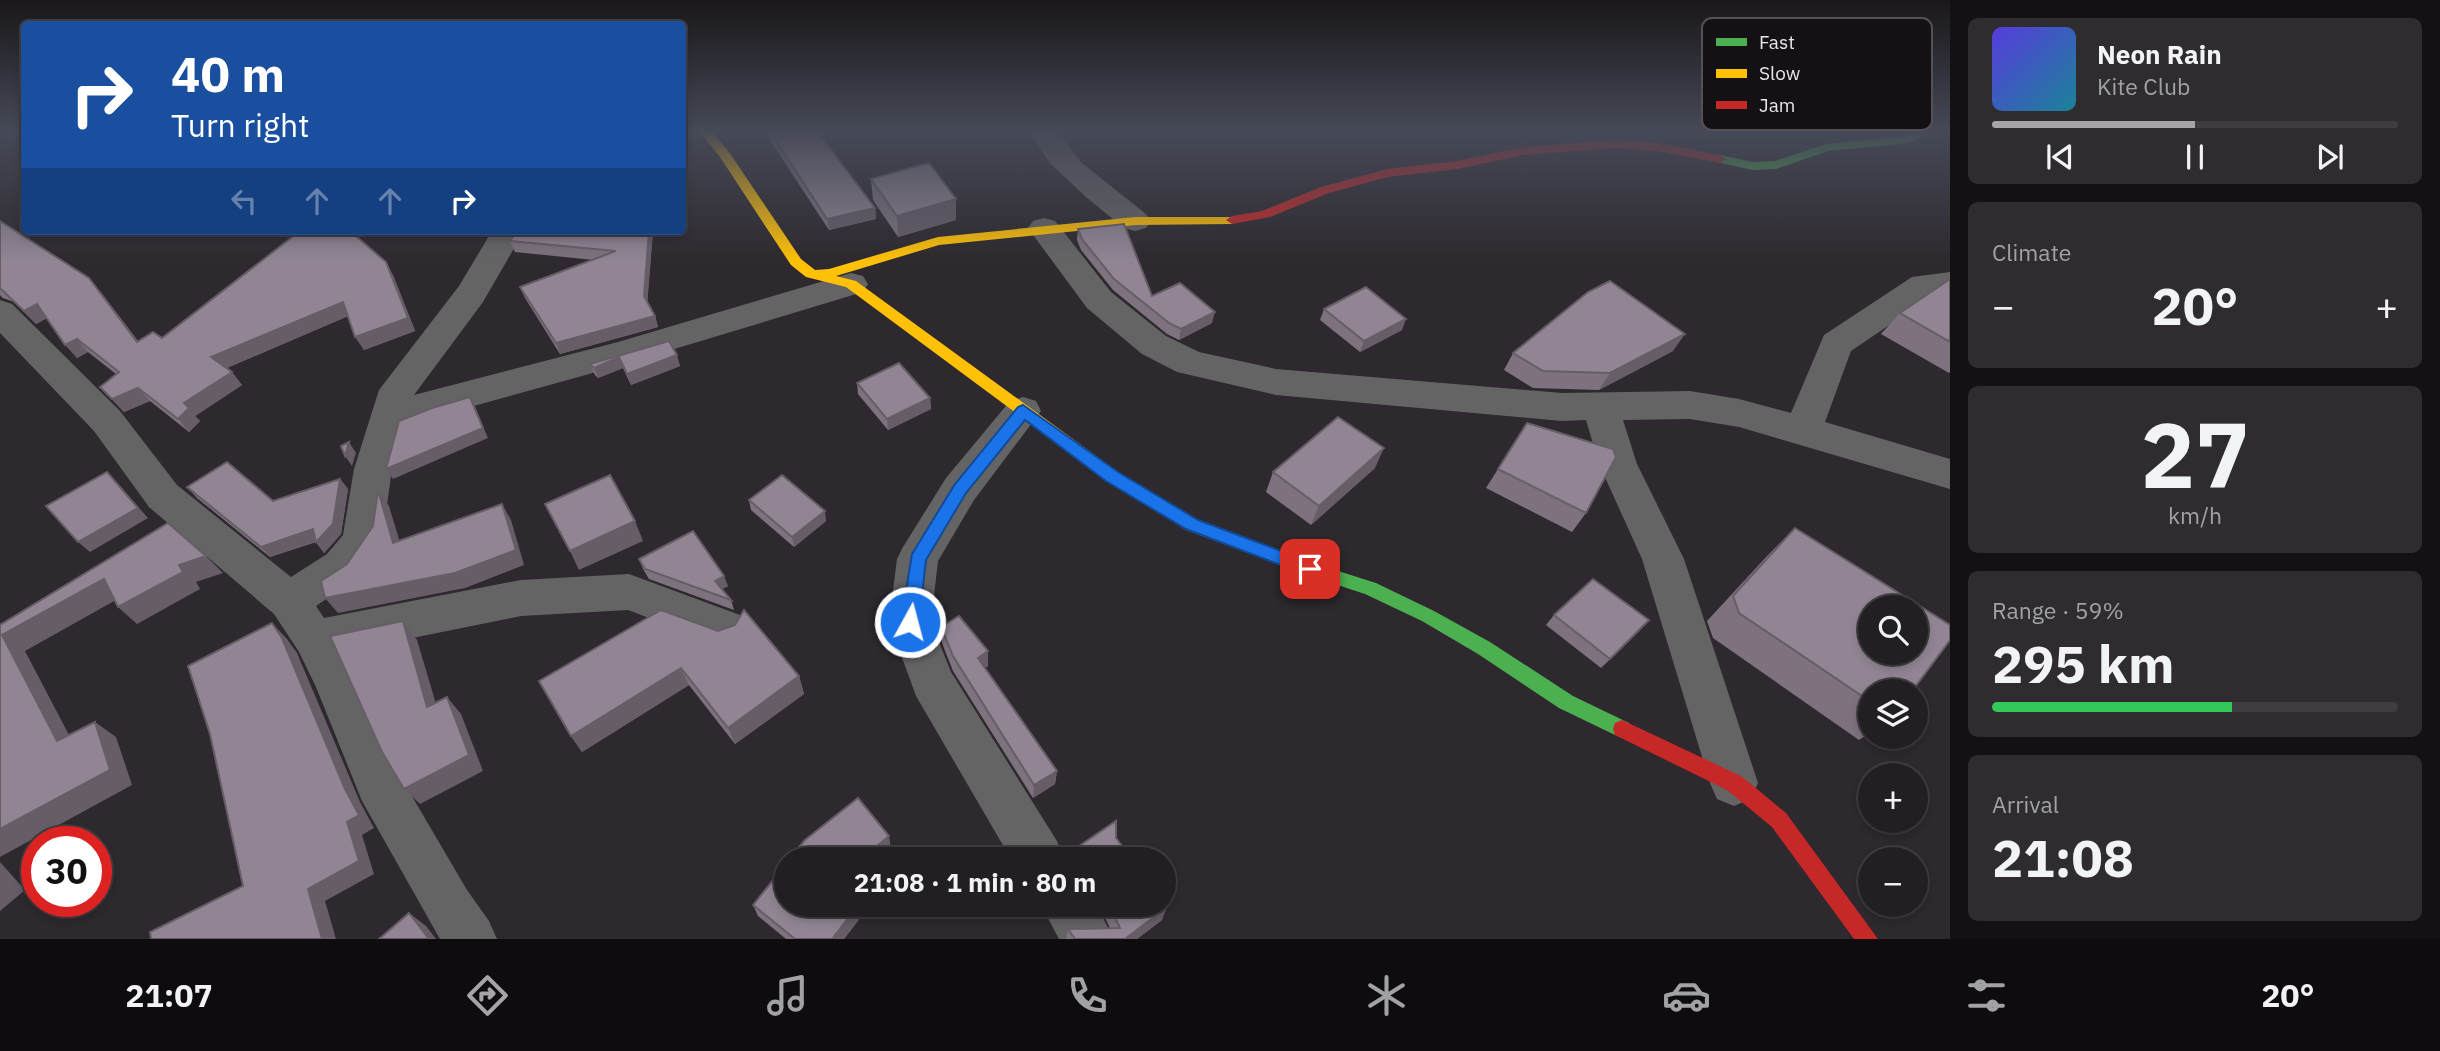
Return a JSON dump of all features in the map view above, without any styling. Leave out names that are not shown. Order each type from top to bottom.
[{"type":"street","points":[[737,175],[796,262],[811,274],[851,285],[1112,476],[1192,525],[1310,569],[1370,588],[1427,615],[1484,648],[1566,702],[1734,783],[1779,820],[1867,939]]},
{"type":"street","points":[[1080,175],[1135,221]]},
{"type":"street","points":[[811,274],[829,273],[937,241],[1044,228],[1135,221],[1234,220],[1265,214],[1325,190],[1380,175]]},
{"type":"street","points":[[1044,228],[1100,300],[1154,345],[1189,363],[1276,382],[1562,407],[1690,405],[1739,413],[1950,474]]},
{"type":"street","points":[[289,601],[342,566],[362,540],[373,470],[397,390],[471,294],[506,235]]},
{"type":"street","points":[[1803,430],[1836,344],[1924,285],[1950,283]]},
{"type":"street","points":[[390,415],[618,354],[851,285]]},
{"type":"street","points":[[0,312],[107,421],[163,496],[289,601],[314,639],[336,682],[379,785],[449,908],[471,939]]},
{"type":"street","points":[[1601,408],[1618,464],[1663,559],[1734,783]]},
{"type":"street","points":[[1023,411],[960,489],[918,559],[910,622],[932,682],[1032,847]]},
{"type":"street","points":[[151,539],[186,517]]},
{"type":"street","points":[[314,639],[521,598],[629,592],[725,628]]},
{"type":"street","points":[[1074,917],[1088,939]]},
{"type":"building","points":[[798,175],[850,175],[875,208],[827,219]]},
{"type":"building","points":[[886,175],[938,175],[956,199],[897,216],[871,179]]},
{"type":"building","points":[[0,221],[89,278],[137,342],[153,332],[162,338],[295,235],[355,235],[386,262],[408,318],[355,337],[343,302],[211,357],[232,372],[184,403],[189,408],[178,419],[138,388],[112,399],[100,387],[119,372],[77,339],[65,345],[37,304],[24,311],[0,288]]},
{"type":"building","points":[[1124,224],[1152,296],[1180,283],[1215,312],[1181,329],[1169,323],[1114,279],[1082,239],[1078,229]]},
{"type":"building","points":[[514,235],[649,235],[644,296],[655,316],[556,343],[520,287],[616,251],[510,241]]},
{"type":"building","points":[[1950,279],[1950,342],[1900,313]]},
{"type":"building","points":[[1610,281],[1685,334],[1610,373],[1543,371],[1513,353],[1588,292]]},
{"type":"building","points":[[1366,287],[1406,319],[1364,341],[1324,309]]},
{"type":"building","points":[[669,341],[677,355],[627,374],[619,357],[594,368],[590,364]]},
{"type":"building","points":[[899,363],[930,398],[887,419],[857,383]]},
{"type":"building","points":[[470,397],[483,428],[386,469],[399,421]]},
{"type":"building","points":[[1338,417],[1384,448],[1319,506],[1273,472]]},
{"type":"building","points":[[1527,423],[1613,449],[1616,457],[1586,513],[1498,469]]},
{"type":"building","points":[[349,442],[345,456],[341,446]]},
{"type":"building","points":[[227,462],[273,501],[340,479],[333,524],[316,542],[313,529],[261,547],[187,487]]},
{"type":"building","points":[[107,472],[138,508],[78,542],[46,506]]},
{"type":"building","points":[[610,475],[635,521],[570,551],[545,504]]},
{"type":"building","points":[[782,475],[825,511],[792,537],[749,500]]},
{"type":"building","points":[[378,490],[393,543],[502,504],[516,550],[455,573],[325,598],[321,581],[347,564],[373,526]]},
{"type":"building","points":[[168,523],[206,556],[179,565],[183,572],[118,607],[104,579],[2,635],[57,741],[95,722],[110,770],[0,829],[0,625]]},
{"type":"building","points":[[1795,528],[1902,595],[1858,595],[1858,665],[1928,665],[1928,611],[1950,625],[1950,640],[1921,679],[1858,679],[1858,693],[1739,613],[1733,596]]},
{"type":"building","points":[[693,531],[724,576],[715,581],[731,600],[645,569],[639,559]]},
{"type":"building","points":[[1593,579],[1649,620],[1610,659],[1554,615]]},
{"type":"building","points":[[661,610],[718,631],[735,625],[744,610],[799,676],[728,728],[681,668],[571,736],[539,681]]},
{"type":"building","points":[[959,616],[988,651],[978,658],[1057,771],[1034,785],[953,656],[941,627]]},
{"type":"building","points":[[403,621],[427,707],[447,697],[469,755],[404,789],[382,752],[330,636]]},
{"type":"building","points":[[272,623],[282,638],[345,789],[359,815],[347,822],[359,861],[308,889],[322,939],[151,939],[150,932],[243,886],[210,734],[188,666]]},
{"type":"building","points":[[858,798],[889,836],[876,847],[799,847]]},
{"type":"building","points":[[1116,821],[1116,838],[1123,847],[1078,847]]},
{"type":"building","points":[[774,879],[774,917],[849,917],[832,939],[795,939],[753,905]]},
{"type":"building","points":[[409,913],[429,939],[379,939]]},
{"type":"building","points":[[1115,917],[1154,917],[1125,939],[1075,939],[1068,929],[1120,928]]},
{"type":"traffic: fast","points":[[1115,478],[1192,525],[1310,569],[1370,588],[1428,616],[1484,648],[1566,702],[1622,729]]},
{"type":"traffic: slow","points":[[738,175],[796,262],[811,274],[851,284],[1115,478]]},
{"type":"traffic: slow","points":[[817,274],[829,273],[938,241],[1135,221],[1232,220]]},
{"type":"traffic: jam","points":[[1232,220],[1265,214],[1325,190],[1380,175]]},
{"type":"traffic: jam","points":[[1622,729],[1734,783],[1779,820],[1867,939]]},
{"type":"route","points":[[910,622],[918,559],[960,489],[1023,411],[1112,476],[1192,525],[1310,569]]}]
